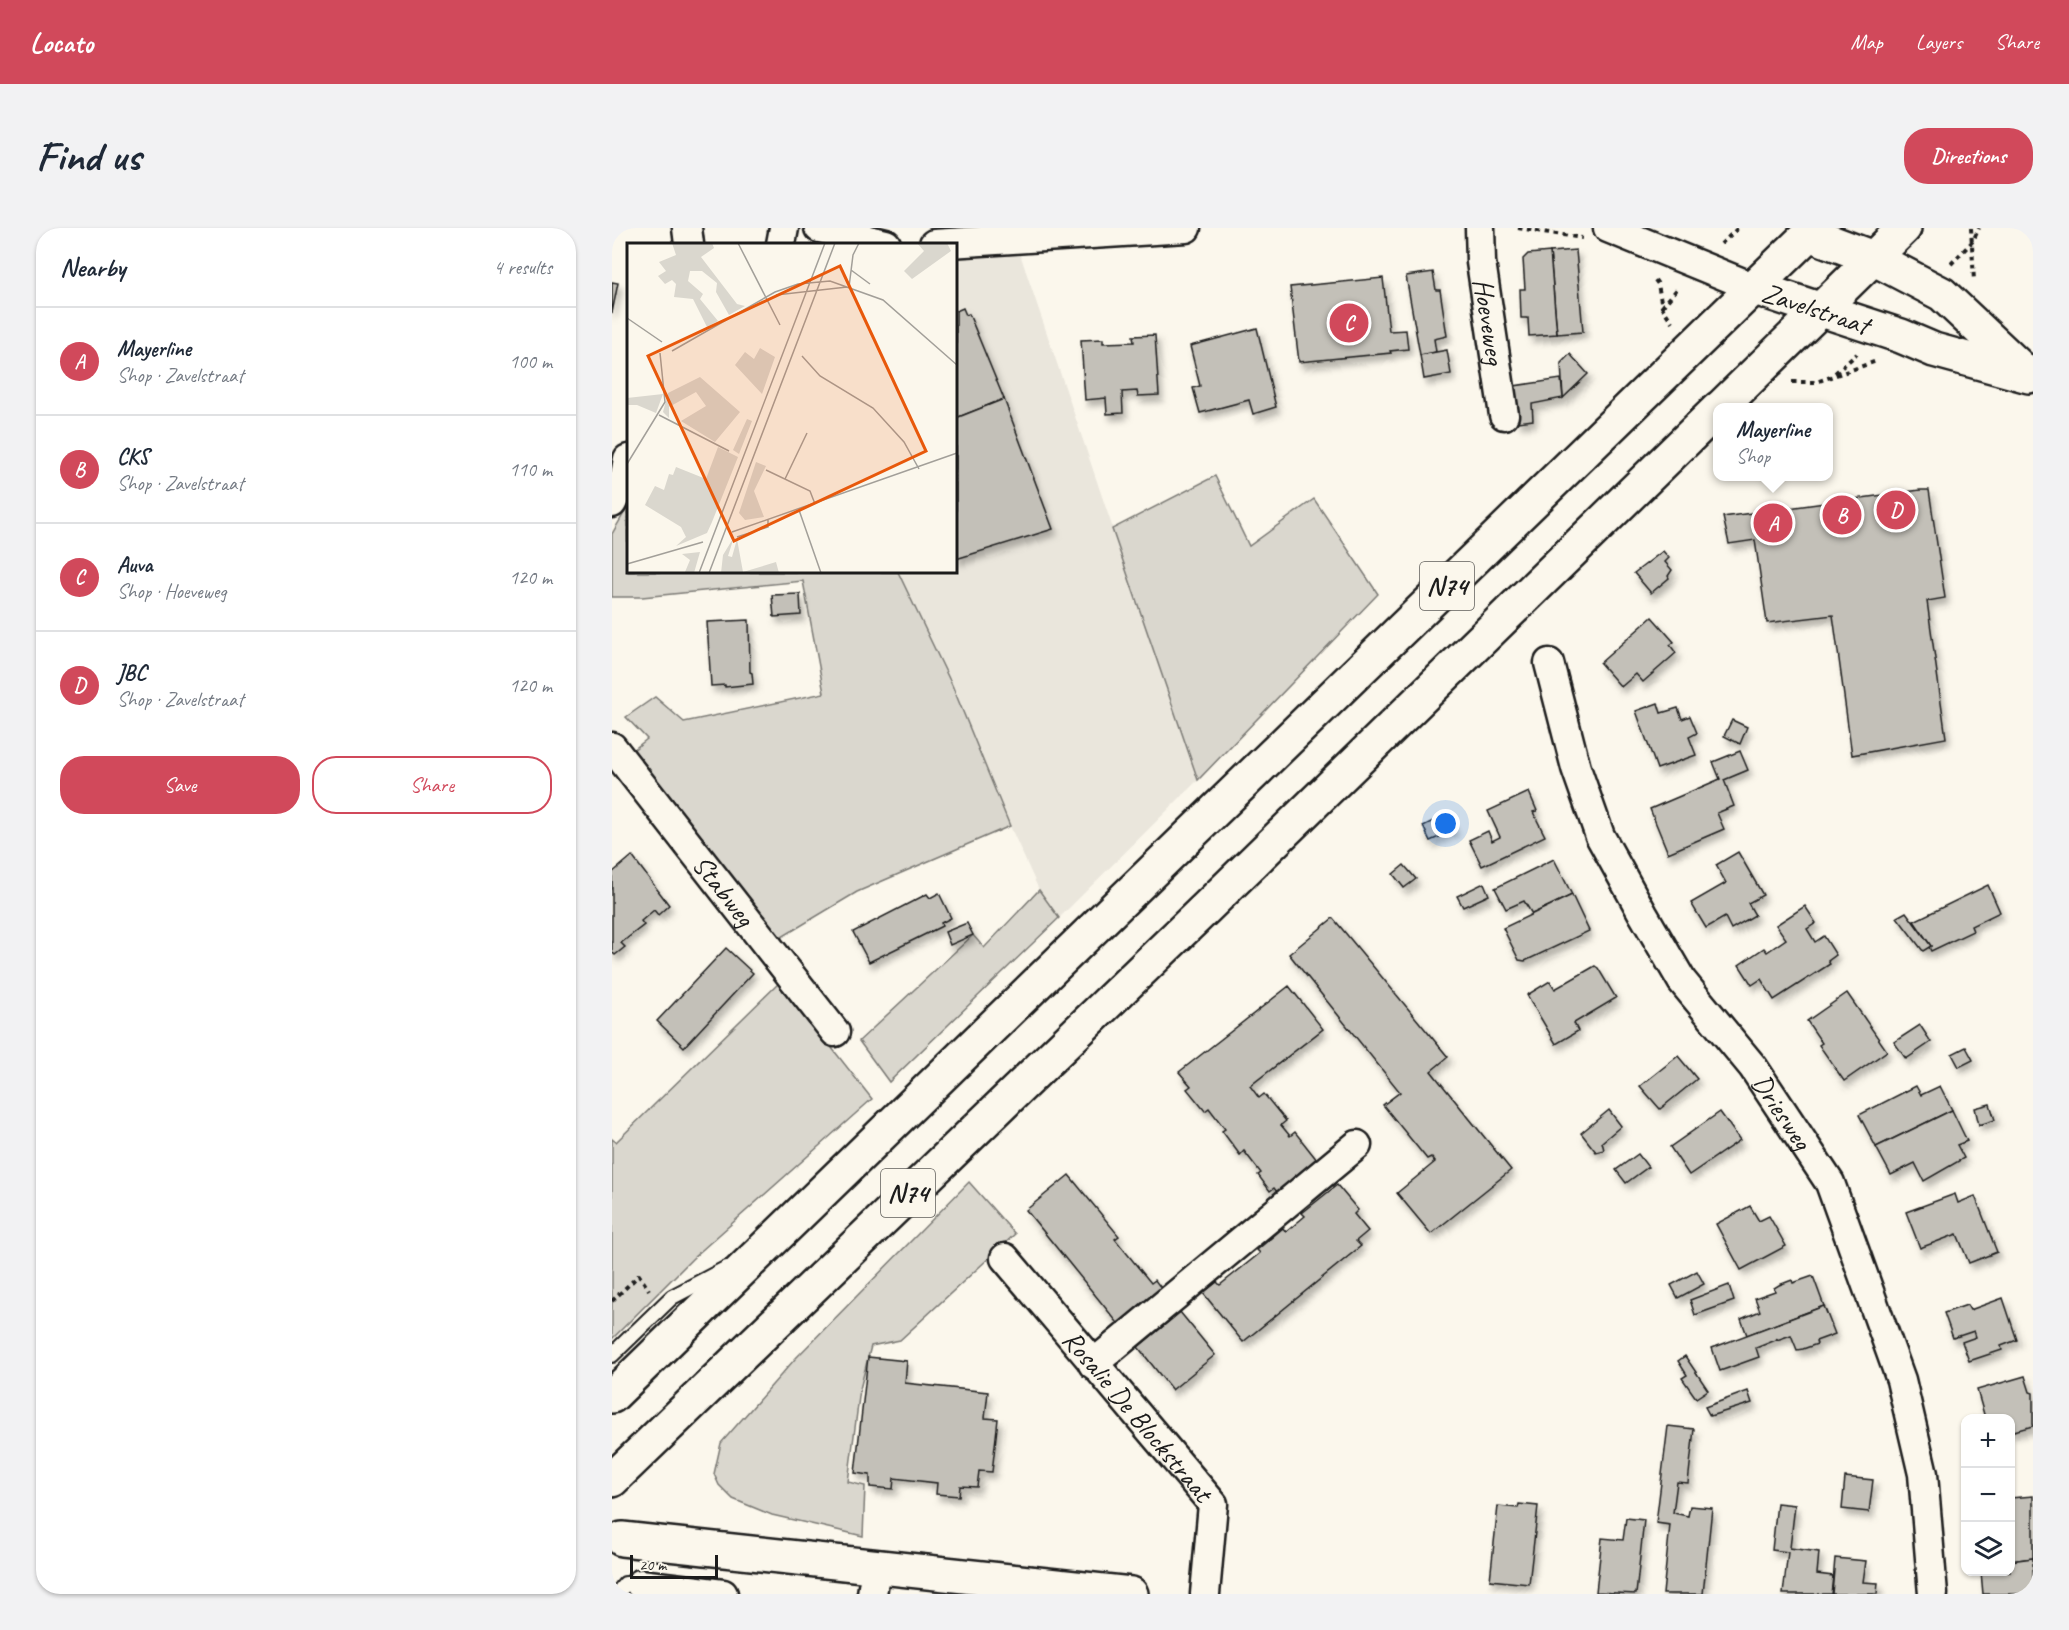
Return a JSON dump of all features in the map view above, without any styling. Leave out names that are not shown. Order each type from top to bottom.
[{"type":"main road","name":"N74","points":[[1725,403],[1904,228]]},
{"type":"main road","name":"N74","points":[[612,1396],[1755,288],[1804,230]]},
{"type":"main road","name":"Zavelstraat","points":[[1804,230],[1873,258],[1942,294],[2032,375]]},
{"type":"main road","name":"Zavelstraat","points":[[1755,288],[1901,336],[1934,350],[2032,375]]},
{"type":"main road","name":"N74","points":[[612,1480],[1206,908],[1713,415]]},
{"type":"main road","points":[[622,1539],[874,1581],[1131,1594]]},
{"type":"street","points":[[687,228],[689,243]]},
{"type":"street","points":[[781,243],[784,228]]},
{"type":"street","points":[[819,228],[882,243]]},
{"type":"street","points":[[950,243],[1186,228]]},
{"type":"street","name":"Hoeveweg","points":[[1480,228],[1481,262],[1504,416]]},
{"type":"street","name":"Zavelstraat","points":[[1608,228],[1755,288]]},
{"type":"street","points":[[612,503],[625,476],[627,465]]},
{"type":"street","name":"Driesweg","points":[[1549,663],[1576,768],[1599,836],[1682,981],[1753,1067],[1830,1183],[1901,1380],[1923,1474],[1933,1594]]},
{"type":"street","name":"Stabweg","points":[[612,747],[836,1032]]},
{"type":"street","points":[[1093,1364],[1357,1145]]},
{"type":"street","name":"Rosalie De Blockstraat","points":[[1005,1258],[1214,1504],[1204,1594]]},
{"type":"street","points":[[628,1589],[723,1594]]},
{"type":"lane","points":[[612,1355],[672,1297],[766,1247]]},
{"type":"path","points":[[1973,242],[1979,228]]},
{"type":"path","points":[[612,1301],[639,1275],[654,1297]]},
{"type":"shaded area","points":[[1020,254],[1198,780],[1059,918],[1039,890],[952,685],[898,573],[957,573],[957,258]]},
{"type":"shaded area","points":[[1215,476],[1249,546],[1314,499],[1378,594],[1198,780],[1112,529]]},
{"type":"shaded area","points":[[627,508],[627,573],[898,573],[952,685],[1010,826],[857,892],[777,940],[632,751],[647,739],[626,717],[655,697],[684,722],[824,693],[803,581],[642,597],[612,597],[612,534]]},
{"type":"shaded area","points":[[1039,890],[1059,918],[889,1082],[859,1041],[973,935],[984,948]]},
{"type":"shaded area","points":[[780,982],[872,1099],[693,1258],[612,1339],[612,1139],[616,1142]]},
{"type":"shaded area","points":[[969,1182],[1015,1234],[900,1340],[871,1346],[860,1389],[848,1482],[865,1486],[863,1536],[772,1515],[733,1499],[719,1485],[714,1474],[721,1443],[795,1359]]},
{"type":"building","points":[[1576,250],[1583,332],[1557,334],[1550,252]]},
{"type":"building","points":[[1550,252],[1557,334],[1529,336],[1528,318],[1521,318],[1520,289],[1525,289],[1523,259],[1528,254]]},
{"type":"building","points":[[1433,272],[1436,290],[1440,290],[1447,336],[1434,339],[1436,352],[1420,355],[1406,276]]},
{"type":"building","points":[[1383,278],[1389,331],[1406,330],[1408,349],[1390,351],[1391,353],[1299,362],[1290,287]]},
{"type":"building","points":[[612,282],[618,283],[612,313]]},
{"type":"building","points":[[963,308],[966,315],[969,314],[1004,399],[957,418],[957,311]]},
{"type":"building","points":[[1257,328],[1276,407],[1253,414],[1249,400],[1200,413],[1193,388],[1200,386],[1190,346]]},
{"type":"building","points":[[1155,335],[1159,395],[1138,396],[1137,391],[1122,392],[1123,413],[1107,414],[1106,398],[1085,400],[1081,340],[1103,339],[1103,343],[1134,342],[1133,336]]},
{"type":"building","points":[[1447,350],[1451,374],[1424,379],[1420,355]]},
{"type":"building","points":[[1570,354],[1588,374],[1563,398],[1561,363]]},
{"type":"building","points":[[1561,379],[1563,398],[1532,404],[1533,420],[1518,422],[1514,386]]},
{"type":"building","points":[[1004,399],[1053,529],[957,559],[957,418]]},
{"type":"building","points":[[1929,490],[1945,598],[1927,601],[1946,738],[1852,755],[1833,615],[1767,623],[1755,540],[1729,544],[1723,517]]},
{"type":"building","points":[[1663,551],[1669,558],[1665,562],[1672,570],[1669,578],[1651,593],[1634,573]]},
{"type":"building","points":[[800,594],[801,615],[774,617],[772,595]]},
{"type":"building","points":[[1652,617],[1674,642],[1670,645],[1676,653],[1643,682],[1636,674],[1621,687],[1600,663]]},
{"type":"building","points":[[749,620],[750,672],[753,684],[711,686],[707,622]]},
{"type":"building","points":[[1658,703],[1661,713],[1678,708],[1682,719],[1690,716],[1697,733],[1689,737],[1696,755],[1657,769],[1636,711]]},
{"type":"building","points":[[1732,720],[1747,727],[1740,744],[1724,736]]},
{"type":"building","points":[[1740,751],[1748,770],[1724,780],[1734,806],[1717,813],[1724,829],[1668,853],[1650,809],[1720,779],[1713,762]]},
{"type":"building","points":[[1529,792],[1537,811],[1533,812],[1545,836],[1482,866],[1469,840],[1488,831],[1492,841],[1500,837],[1488,811]]},
{"type":"building","points":[[1447,814],[1455,830],[1430,841],[1423,826]]},
{"type":"building","points":[[1738,852],[1763,895],[1748,903],[1755,915],[1731,929],[1725,917],[1706,928],[1691,903],[1726,883],[1716,865]]},
{"type":"building","points":[[632,856],[669,905],[658,915],[654,910],[641,921],[644,925],[621,943],[625,947],[615,955],[612,952],[612,873]]},
{"type":"building","points":[[1554,859],[1572,895],[1532,914],[1524,901],[1506,909],[1495,888]]},
{"type":"building","points":[[1404,865],[1416,879],[1404,888],[1393,874]]},
{"type":"building","points":[[1484,883],[1489,895],[1463,907],[1457,896]]},
{"type":"building","points":[[1988,885],[2000,912],[1971,926],[1973,931],[1931,951],[1929,947],[1931,946],[1914,921]]},
{"type":"building","points":[[939,893],[951,918],[941,923],[942,926],[869,962],[853,932],[927,894],[930,898]]},
{"type":"building","points":[[1572,895],[1589,931],[1525,961],[1519,960],[1503,928]]},
{"type":"building","points":[[1805,906],[1816,923],[1807,929],[1815,942],[1824,936],[1836,955],[1828,961],[1830,964],[1774,1000],[1761,979],[1752,985],[1739,965],[1764,948],[1767,952],[1786,939],[1776,925]]},
{"type":"building","points":[[1906,912],[1931,946],[1923,951],[1897,917]]},
{"type":"building","points":[[1333,918],[1448,1057],[1431,1071],[1511,1170],[1431,1234],[1397,1193],[1435,1162],[1431,1157],[1427,1159],[1383,1105],[1400,1092],[1289,954]]},
{"type":"building","points":[[967,923],[973,935],[950,945],[945,932]]},
{"type":"building","points":[[726,948],[753,973],[684,1047],[657,1021]]},
{"type":"building","points":[[1595,966],[1616,998],[1574,1023],[1578,1031],[1556,1044],[1527,995],[1550,981],[1555,989]]},
{"type":"building","points":[[1289,986],[1323,1029],[1250,1086],[1259,1098],[1264,1094],[1286,1121],[1281,1125],[1290,1136],[1295,1132],[1321,1165],[1281,1197],[1274,1188],[1270,1191],[1258,1175],[1261,1173],[1244,1151],[1240,1155],[1222,1131],[1225,1129],[1209,1108],[1205,1111],[1187,1089],[1191,1086],[1179,1072]]},
{"type":"building","points":[[1847,993],[1887,1051],[1844,1081],[1819,1045],[1822,1043],[1807,1021]]},
{"type":"building","points":[[1920,1025],[1931,1042],[1906,1059],[1894,1042]]},
{"type":"building","points":[[1966,1047],[1973,1060],[1959,1067],[1952,1054]]},
{"type":"building","points":[[1678,1056],[1697,1079],[1660,1109],[1640,1086]]},
{"type":"building","points":[[1916,1086],[1921,1095],[1940,1086],[1952,1110],[1876,1147],[1859,1115]]},
{"type":"building","points":[[1990,1104],[1995,1120],[1979,1125],[1975,1108]]},
{"type":"building","points":[[1609,1110],[1621,1126],[1602,1142],[1604,1150],[1596,1152],[1581,1133]]},
{"type":"building","points":[[1952,1110],[1967,1141],[1957,1145],[1964,1158],[1924,1181],[1915,1163],[1891,1175],[1876,1147]]},
{"type":"building","points":[[1720,1112],[1740,1140],[1689,1175],[1670,1147]]},
{"type":"building","points":[[1638,1154],[1648,1167],[1626,1183],[1616,1170]]},
{"type":"building","points":[[1069,1175],[1119,1236],[1115,1239],[1151,1283],[1155,1280],[1164,1292],[1121,1327],[1026,1210]]},
{"type":"building","points":[[1337,1185],[1358,1210],[1354,1214],[1368,1231],[1356,1241],[1361,1246],[1243,1342],[1203,1293],[1217,1282],[1220,1285],[1260,1253],[1257,1250],[1283,1228],[1286,1232],[1305,1216],[1302,1213]]},
{"type":"building","points":[[1955,1194],[1958,1203],[1975,1196],[1997,1252],[1969,1263],[1957,1234],[1920,1248],[1906,1212]]},
{"type":"building","points":[[1750,1206],[1759,1221],[1769,1216],[1786,1246],[1741,1270],[1716,1224]]},
{"type":"building","points":[[1697,1271],[1704,1284],[1678,1298],[1671,1285]]},
{"type":"building","points":[[1813,1276],[1824,1306],[1747,1335],[1741,1319],[1760,1311],[1755,1298],[1775,1291],[1774,1288],[1792,1280],[1793,1283]]},
{"type":"building","points":[[1729,1285],[1734,1301],[1695,1315],[1690,1300]]},
{"type":"building","points":[[2003,1298],[2017,1340],[2001,1346],[2002,1350],[1969,1361],[1962,1342],[1976,1337],[1974,1331],[1953,1338],[1944,1313],[1967,1305],[1970,1310]]},
{"type":"building","points":[[1824,1306],[1835,1334],[1816,1341],[1817,1344],[1797,1350],[1791,1335],[1777,1340],[1777,1338],[1756,1348],[1759,1357],[1720,1371],[1712,1348]]},
{"type":"building","points":[[1180,1312],[1215,1355],[1172,1390],[1138,1347]]},
{"type":"building","points":[[1685,1356],[1708,1390],[1696,1398],[1682,1378],[1687,1375],[1678,1361]]},
{"type":"building","points":[[868,1357],[907,1361],[905,1383],[988,1392],[985,1418],[998,1419],[992,1472],[979,1471],[977,1487],[960,1486],[959,1496],[936,1494],[937,1483],[894,1478],[893,1489],[870,1487],[870,1475],[855,1473]]},
{"type":"building","points":[[2025,1376],[2030,1392],[2033,1393],[2033,1426],[2015,1431],[2015,1414],[1984,1414],[1977,1390]]},
{"type":"building","points":[[1748,1391],[1752,1403],[1710,1416],[1705,1407]]},
{"type":"building","points":[[1668,1426],[1694,1429],[1688,1483],[1677,1482],[1673,1513],[1688,1516],[1690,1506],[1712,1508],[1703,1594],[1663,1594],[1670,1525],[1656,1523]]},
{"type":"building","points":[[1845,1477],[1873,1480],[1869,1512],[1842,1509]]},
{"type":"building","points":[[2033,1496],[2033,1558],[2015,1560],[2015,1498]]},
{"type":"building","points":[[1777,1503],[1795,1505],[1790,1548],[1819,1552],[1817,1574],[1833,1576],[1831,1594],[1783,1594],[1788,1552],[1772,1550]]},
{"type":"building","points":[[1519,1504],[1538,1506],[1529,1584],[1490,1580],[1498,1506],[1518,1508]]},
{"type":"building","points":[[1626,1518],[1644,1520],[1636,1594],[1596,1592],[1602,1538],[1623,1540]]},
{"type":"building","points":[[1835,1558],[1866,1561],[1863,1582],[1878,1583],[1877,1594],[1832,1594]]},
{"type":"building","points":[[2033,1558],[2033,1594],[1983,1594],[1981,1576],[2015,1576],[2015,1560]]},
{"type":"place","name":"Auva","points":[[1349,323]]},
{"type":"place","name":"JBC","points":[[1896,510]]},
{"type":"place","name":"CKS","points":[[1842,515]]},
{"type":"place","name":"Mayerline","points":[[1773,523]]}]
